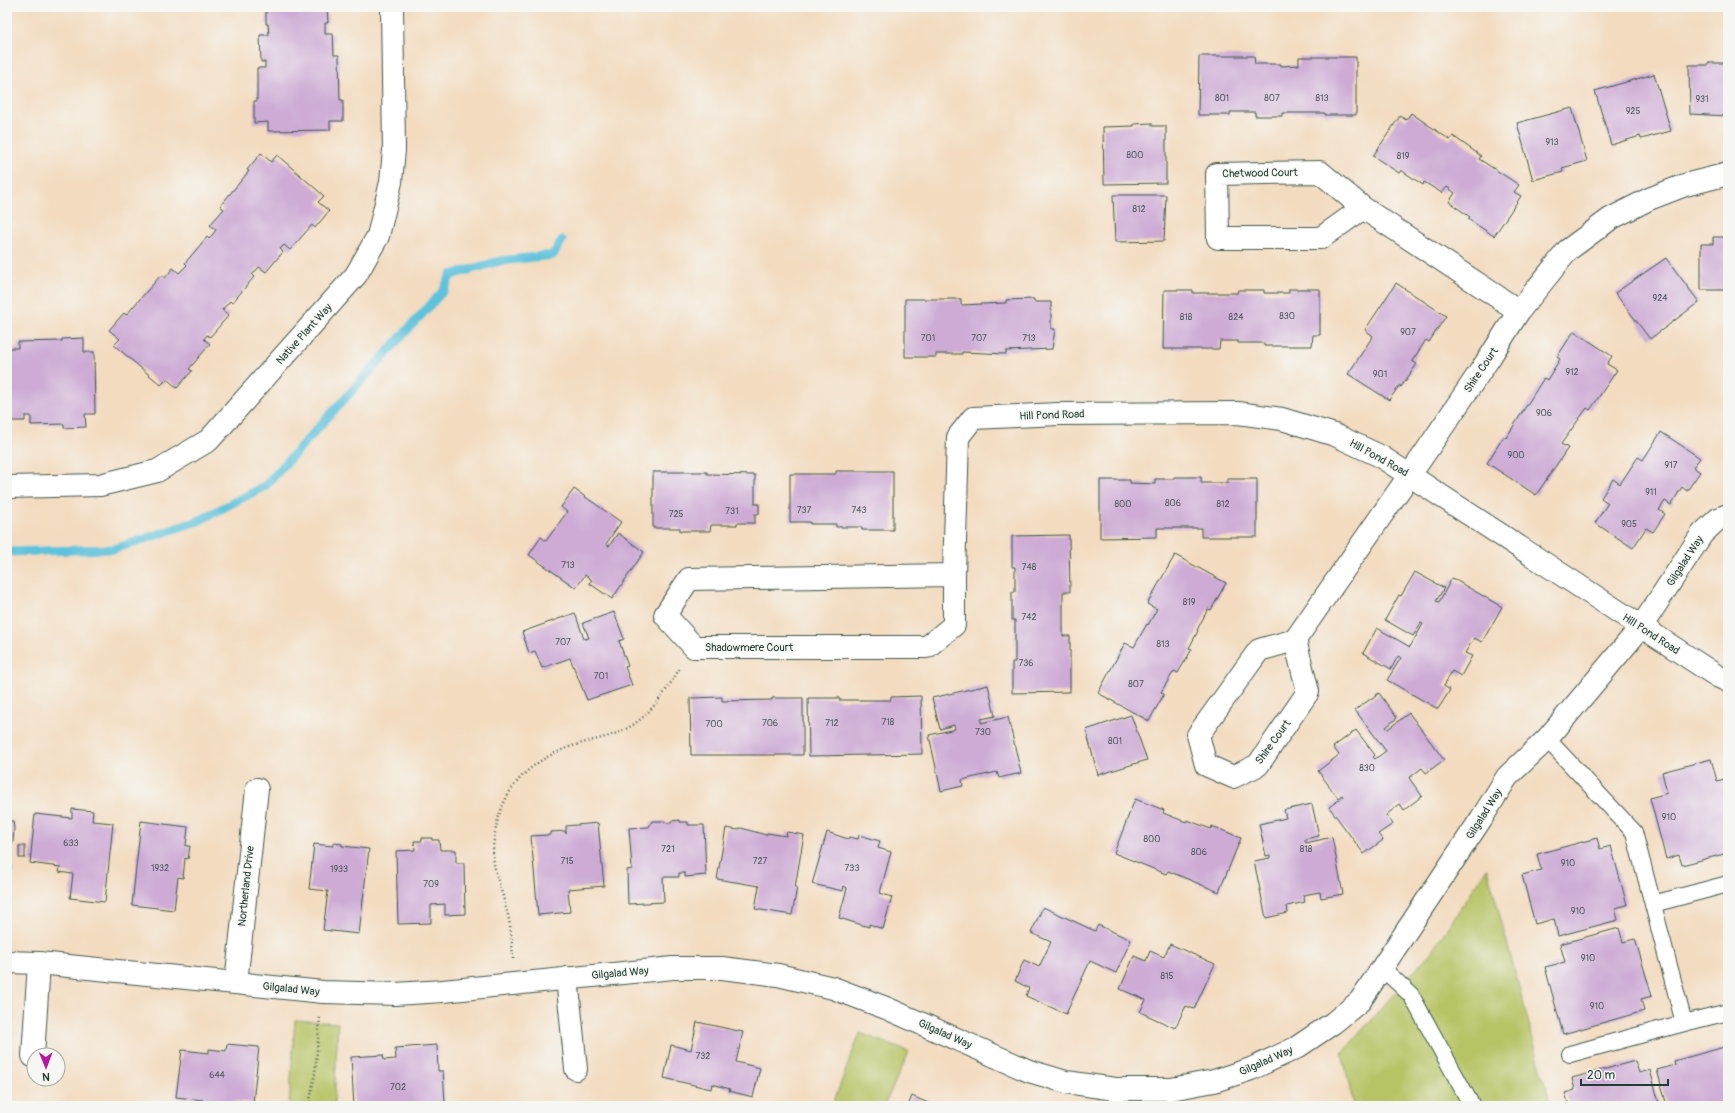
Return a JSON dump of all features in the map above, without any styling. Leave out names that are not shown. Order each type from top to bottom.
[{"type":"street","name":"Native Plant Way","points":[[7,487],[100,485],[157,471],[210,440],[356,275],[378,236],[392,182],[394,150],[392,7]]},
{"type":"street","name":"Chetwood Court","points":[[1363,208],[1320,238],[1218,238],[1217,174],[1320,172],[1363,208],[1519,311]]},
{"type":"street","name":"Shire Court","points":[[1295,640],[1308,692],[1258,765],[1233,777],[1206,765],[1198,734],[1259,650],[1295,640],[1410,476],[1519,311],[1568,250],[1610,219],[1649,198],[1684,185],[1728,174]]},
{"type":"street","name":"Hill Pond Road","points":[[974,418],[1058,414],[1238,413],[1282,419],[1335,434],[1380,456],[1717,676],[1728,681]]},
{"type":"street","name":"Shadowmere Court","points":[[954,575],[689,579],[665,615],[694,647],[927,647],[954,625],[958,437],[974,418]]},
{"type":"street","name":"Gilgalad Way","points":[[7,962],[40,963],[322,992],[395,994],[673,968],[722,968],[778,975],[833,988],[886,1008],[1029,1071],[1066,1082],[1123,1089],[1171,1088],[1214,1081],[1251,1069],[1296,1048],[1333,1024],[1360,1001],[1482,819],[1506,777],[1547,738],[1642,627],[1702,534],[1718,519],[1728,515]]},
{"type":"street","name":"Northerland Drive","points":[[236,983],[257,789]]},
{"type":"street","points":[[34,1047],[40,963]]},
{"type":"street","points":[[567,978],[576,1070]]},
{"type":"lane","points":[[1547,738],[1634,832],[1684,1023]]},
{"type":"lane","points":[[1653,904],[1728,884]]},
{"type":"lane","points":[[1382,968],[1411,995],[1472,1106]]},
{"type":"lane","points":[[1570,1054],[1728,1012]]},
{"type":"path","points":[[515,983],[507,909],[497,876],[493,851],[496,821],[506,796],[522,774],[546,756],[573,745],[602,739],[625,730],[643,717],[659,699],[694,647]]},
{"type":"path","points":[[309,1106],[315,1073],[322,992]]},
{"type":"green space","points":[[1487,868],[1551,1106],[1354,1106],[1342,1053],[1432,951]]},
{"type":"green space","points":[[295,1020],[338,1023],[334,1106],[289,1106]]},
{"type":"green space","points":[[860,1033],[909,1052],[884,1106],[832,1106]]},
{"type":"building","points":[[266,7],[327,7],[328,23],[325,23],[325,34],[333,34],[334,55],[339,55],[340,100],[343,100],[343,121],[330,121],[330,130],[268,131],[268,122],[254,123],[254,101],[257,101],[257,68],[265,68],[265,62],[261,62],[260,35],[269,35],[268,24],[266,24]]},
{"type":"building","points":[[1199,56],[1254,56],[1255,64],[1281,64],[1281,66],[1299,65],[1299,57],[1356,57],[1356,115],[1282,113],[1282,116],[1255,116],[1255,112],[1230,112],[1230,115],[1198,115]]},
{"type":"building","points":[[1708,63],[1728,63],[1728,116],[1690,114],[1689,65],[1709,65]]},
{"type":"building","points":[[1654,74],[1671,131],[1641,139],[1640,136],[1611,145],[1595,91]]},
{"type":"building","points":[[1572,108],[1587,161],[1562,168],[1563,172],[1533,180],[1517,123]]},
{"type":"building","points":[[1411,113],[1450,140],[1453,136],[1481,156],[1479,159],[1519,185],[1514,192],[1521,196],[1494,236],[1468,219],[1470,217],[1449,202],[1455,193],[1447,187],[1442,193],[1424,182],[1423,185],[1401,170],[1399,173],[1373,156],[1400,116],[1406,120]]},
{"type":"building","points":[[1152,123],[1152,126],[1166,126],[1166,183],[1104,184],[1103,127],[1134,126],[1134,124]]},
{"type":"building","points":[[261,153],[271,162],[277,155],[324,196],[318,202],[329,211],[315,228],[312,225],[290,250],[284,245],[280,249],[283,252],[266,272],[259,267],[252,275],[254,277],[232,303],[230,301],[222,310],[229,315],[210,337],[207,335],[204,339],[210,344],[189,369],[192,371],[177,388],[167,379],[161,385],[114,345],[120,339],[109,330],[124,313],[126,315],[161,275],[165,278],[173,268],[179,273],[187,265],[185,263],[207,237],[209,239],[216,230],[210,225],[224,209],[220,206],[249,171],[247,170]]},
{"type":"building","points":[[1113,195],[1166,195],[1164,241],[1115,242]]},
{"type":"building","points":[[1713,237],[1728,237],[1728,290],[1701,290],[1701,244],[1713,244]]},
{"type":"building","points":[[1666,258],[1699,302],[1650,339],[1615,293]]},
{"type":"building","points":[[1396,283],[1446,316],[1429,342],[1426,340],[1412,361],[1417,364],[1401,387],[1400,385],[1389,400],[1348,374],[1373,336],[1365,330]]},
{"type":"building","points":[[1289,289],[1320,289],[1320,335],[1313,335],[1312,346],[1264,346],[1264,343],[1220,341],[1219,349],[1163,349],[1164,290],[1193,290],[1193,293],[1237,293],[1238,290],[1264,290],[1264,293],[1289,293]]},
{"type":"building","points":[[905,299],[961,299],[961,305],[1006,303],[1006,300],[1034,299],[1034,302],[1051,302],[1051,329],[1055,329],[1052,349],[1006,351],[1006,354],[962,352],[962,354],[936,354],[936,357],[905,357]]},
{"type":"building","points":[[1574,331],[1612,356],[1607,364],[1617,370],[1590,410],[1587,408],[1561,444],[1568,448],[1536,495],[1487,463],[1504,436],[1506,438],[1544,378],[1547,380],[1560,359],[1557,357]]},
{"type":"building","points":[[84,338],[84,352],[94,352],[95,414],[85,414],[86,427],[64,428],[64,424],[31,425],[31,416],[25,416],[25,421],[7,421],[7,348],[18,348],[18,342],[62,341],[62,339]]},
{"type":"building","points":[[1661,432],[1700,458],[1693,467],[1700,472],[1687,491],[1682,487],[1671,505],[1665,501],[1659,510],[1665,514],[1653,532],[1646,528],[1633,548],[1595,523],[1608,503],[1601,498],[1613,479],[1620,484],[1638,457],[1643,460]]},
{"type":"building","points":[[836,471],[893,471],[893,530],[862,530],[862,527],[836,527],[836,524],[790,522],[790,474],[836,474]]},
{"type":"building","points":[[653,472],[707,472],[707,474],[755,475],[755,504],[759,504],[759,514],[755,514],[755,523],[711,525],[710,531],[680,531],[680,528],[653,528]]},
{"type":"building","points":[[1174,477],[1201,477],[1201,483],[1227,483],[1227,479],[1257,479],[1257,537],[1201,537],[1201,528],[1157,528],[1157,537],[1100,538],[1100,480],[1130,480],[1130,483],[1155,484],[1155,479],[1174,479]]},
{"type":"building","points":[[574,489],[621,522],[606,544],[609,546],[618,533],[644,552],[612,599],[589,583],[592,580],[585,575],[576,588],[529,555],[541,537],[546,541],[567,512],[561,507]]},
{"type":"building","points":[[1069,535],[1070,592],[1063,592],[1063,636],[1070,636],[1070,692],[1012,693],[1012,662],[1015,662],[1015,620],[1012,620],[1012,592],[1015,592],[1015,567],[1012,567],[1012,536]]},
{"type":"building","points":[[1175,555],[1226,583],[1211,610],[1208,609],[1189,648],[1192,649],[1178,673],[1174,671],[1161,692],[1164,694],[1149,721],[1098,693],[1125,643],[1134,647],[1157,609],[1147,604]]},
{"type":"building","points":[[1415,572],[1444,588],[1436,601],[1439,602],[1452,578],[1502,607],[1482,642],[1474,638],[1465,653],[1472,656],[1461,676],[1452,671],[1444,686],[1450,690],[1438,709],[1387,680],[1401,658],[1398,656],[1391,669],[1363,653],[1377,628],[1410,647],[1423,624],[1421,623],[1413,636],[1385,620],[1399,595],[1401,596]]},
{"type":"building","points":[[614,612],[624,639],[619,641],[628,666],[625,667],[632,685],[587,700],[570,658],[542,668],[535,651],[529,653],[522,632],[575,613],[584,639],[589,638],[583,623]]},
{"type":"building","points":[[988,685],[995,716],[981,719],[981,723],[1008,717],[1021,773],[999,778],[997,772],[962,780],[963,786],[941,791],[929,735],[955,729],[954,725],[940,729],[932,698]]},
{"type":"building","points":[[1379,693],[1397,718],[1386,727],[1388,729],[1409,713],[1444,760],[1426,773],[1422,768],[1409,778],[1422,796],[1404,810],[1400,804],[1386,815],[1393,824],[1378,834],[1383,840],[1364,854],[1329,807],[1343,797],[1342,795],[1338,798],[1318,771],[1339,755],[1333,747],[1356,730],[1375,755],[1373,757],[1375,759],[1386,751],[1355,710]]},
{"type":"building","points":[[921,696],[922,754],[809,756],[808,698],[839,698],[839,700],[891,700],[891,697]]},
{"type":"building","points":[[722,697],[722,701],[803,698],[803,755],[691,755],[690,698]]},
{"type":"building","points":[[1131,715],[1147,760],[1098,775],[1086,730]]},
{"type":"building","points":[[1711,759],[1717,781],[1728,778],[1728,853],[1682,865],[1679,855],[1666,859],[1650,798],[1667,793],[1662,772]]},
{"type":"building","points":[[1135,799],[1164,810],[1163,813],[1186,822],[1187,820],[1211,829],[1212,826],[1241,838],[1219,892],[1168,871],[1166,874],[1114,853]]},
{"type":"building","points":[[1312,804],[1319,836],[1305,839],[1306,843],[1332,837],[1343,894],[1321,898],[1320,892],[1303,895],[1305,902],[1287,906],[1288,913],[1266,918],[1254,861],[1270,858],[1270,855],[1266,856],[1259,824],[1286,818],[1284,810]]},
{"type":"building","points":[[72,809],[93,811],[92,821],[113,823],[105,902],[70,898],[73,874],[59,872],[60,867],[30,863],[35,814],[72,818]]},
{"type":"building","points":[[680,820],[680,822],[688,822],[688,825],[704,825],[706,875],[685,877],[685,873],[679,873],[679,877],[663,877],[664,902],[628,904],[627,870],[632,869],[629,828],[649,827],[652,821],[664,821],[671,823],[671,821]]},
{"type":"building","points":[[7,821],[13,821],[14,828],[13,843],[11,843],[11,869],[7,869]]},
{"type":"building","points":[[141,821],[188,827],[186,846],[190,846],[188,859],[185,858],[183,878],[178,877],[174,910],[132,905]]},
{"type":"building","points":[[598,823],[604,886],[568,889],[570,912],[538,915],[531,836],[550,835],[550,832],[565,831],[566,834],[566,826]]},
{"type":"building","points":[[726,828],[738,830],[741,828],[766,835],[767,833],[786,836],[787,832],[804,835],[792,915],[755,909],[759,886],[717,879]]},
{"type":"building","points":[[827,832],[848,839],[849,837],[858,839],[859,835],[880,841],[878,848],[891,852],[880,893],[892,897],[883,929],[869,924],[869,927],[839,918],[847,888],[844,886],[843,891],[812,884]]},
{"type":"building","points":[[422,838],[439,840],[440,850],[456,850],[456,863],[464,863],[465,914],[445,915],[445,904],[431,905],[431,923],[398,924],[396,851],[415,850],[414,841],[422,841]]},
{"type":"building","points":[[1597,838],[1600,849],[1611,846],[1627,905],[1615,908],[1618,920],[1558,936],[1554,919],[1535,924],[1522,875],[1541,870],[1537,854]]},
{"type":"building","points":[[333,843],[342,844],[342,846],[369,849],[359,934],[323,930],[328,891],[309,889],[314,844],[333,846]]},
{"type":"building","points":[[19,846],[25,846],[25,858],[19,858]]},
{"type":"building","points":[[1043,907],[1095,931],[1098,925],[1131,940],[1116,973],[1090,961],[1066,1014],[1026,996],[1029,988],[1015,981],[1024,960],[1039,967],[1051,942],[1031,933]]},
{"type":"building","points":[[1619,928],[1623,942],[1635,939],[1652,996],[1641,999],[1644,1011],[1563,1034],[1545,967],[1565,962],[1560,944]]},
{"type":"building","points":[[1170,944],[1215,964],[1194,1009],[1186,1006],[1175,1028],[1140,1012],[1146,1000],[1120,989],[1134,956],[1146,961],[1150,951],[1164,957]]},
{"type":"building","points":[[697,1022],[743,1032],[736,1062],[760,1068],[753,1097],[729,1091],[730,1089],[712,1084],[711,1089],[664,1078],[671,1045],[691,1050]]},
{"type":"building","points":[[227,1044],[259,1047],[253,1103],[233,1101],[233,1106],[229,1106],[203,1103],[203,1100],[176,1097],[182,1050],[209,1053],[209,1049],[226,1051]]},
{"type":"building","points":[[437,1045],[438,1071],[443,1071],[445,1102],[435,1103],[435,1106],[354,1106],[351,1057],[383,1055],[384,1060],[396,1059],[395,1048]]},
{"type":"building","points":[[1728,1046],[1728,1106],[1667,1106],[1657,1070],[1675,1065],[1674,1061]]},
{"type":"building","points":[[1635,1061],[1639,1073],[1650,1070],[1660,1106],[1569,1106],[1565,1093],[1575,1090],[1572,1078]]},
{"type":"building","points":[[912,1096],[935,1106],[908,1106]]},
{"type":"waterway","points":[[7,552],[114,549],[198,521],[265,486],[443,291],[451,275],[500,261],[553,255],[562,240]]}]
